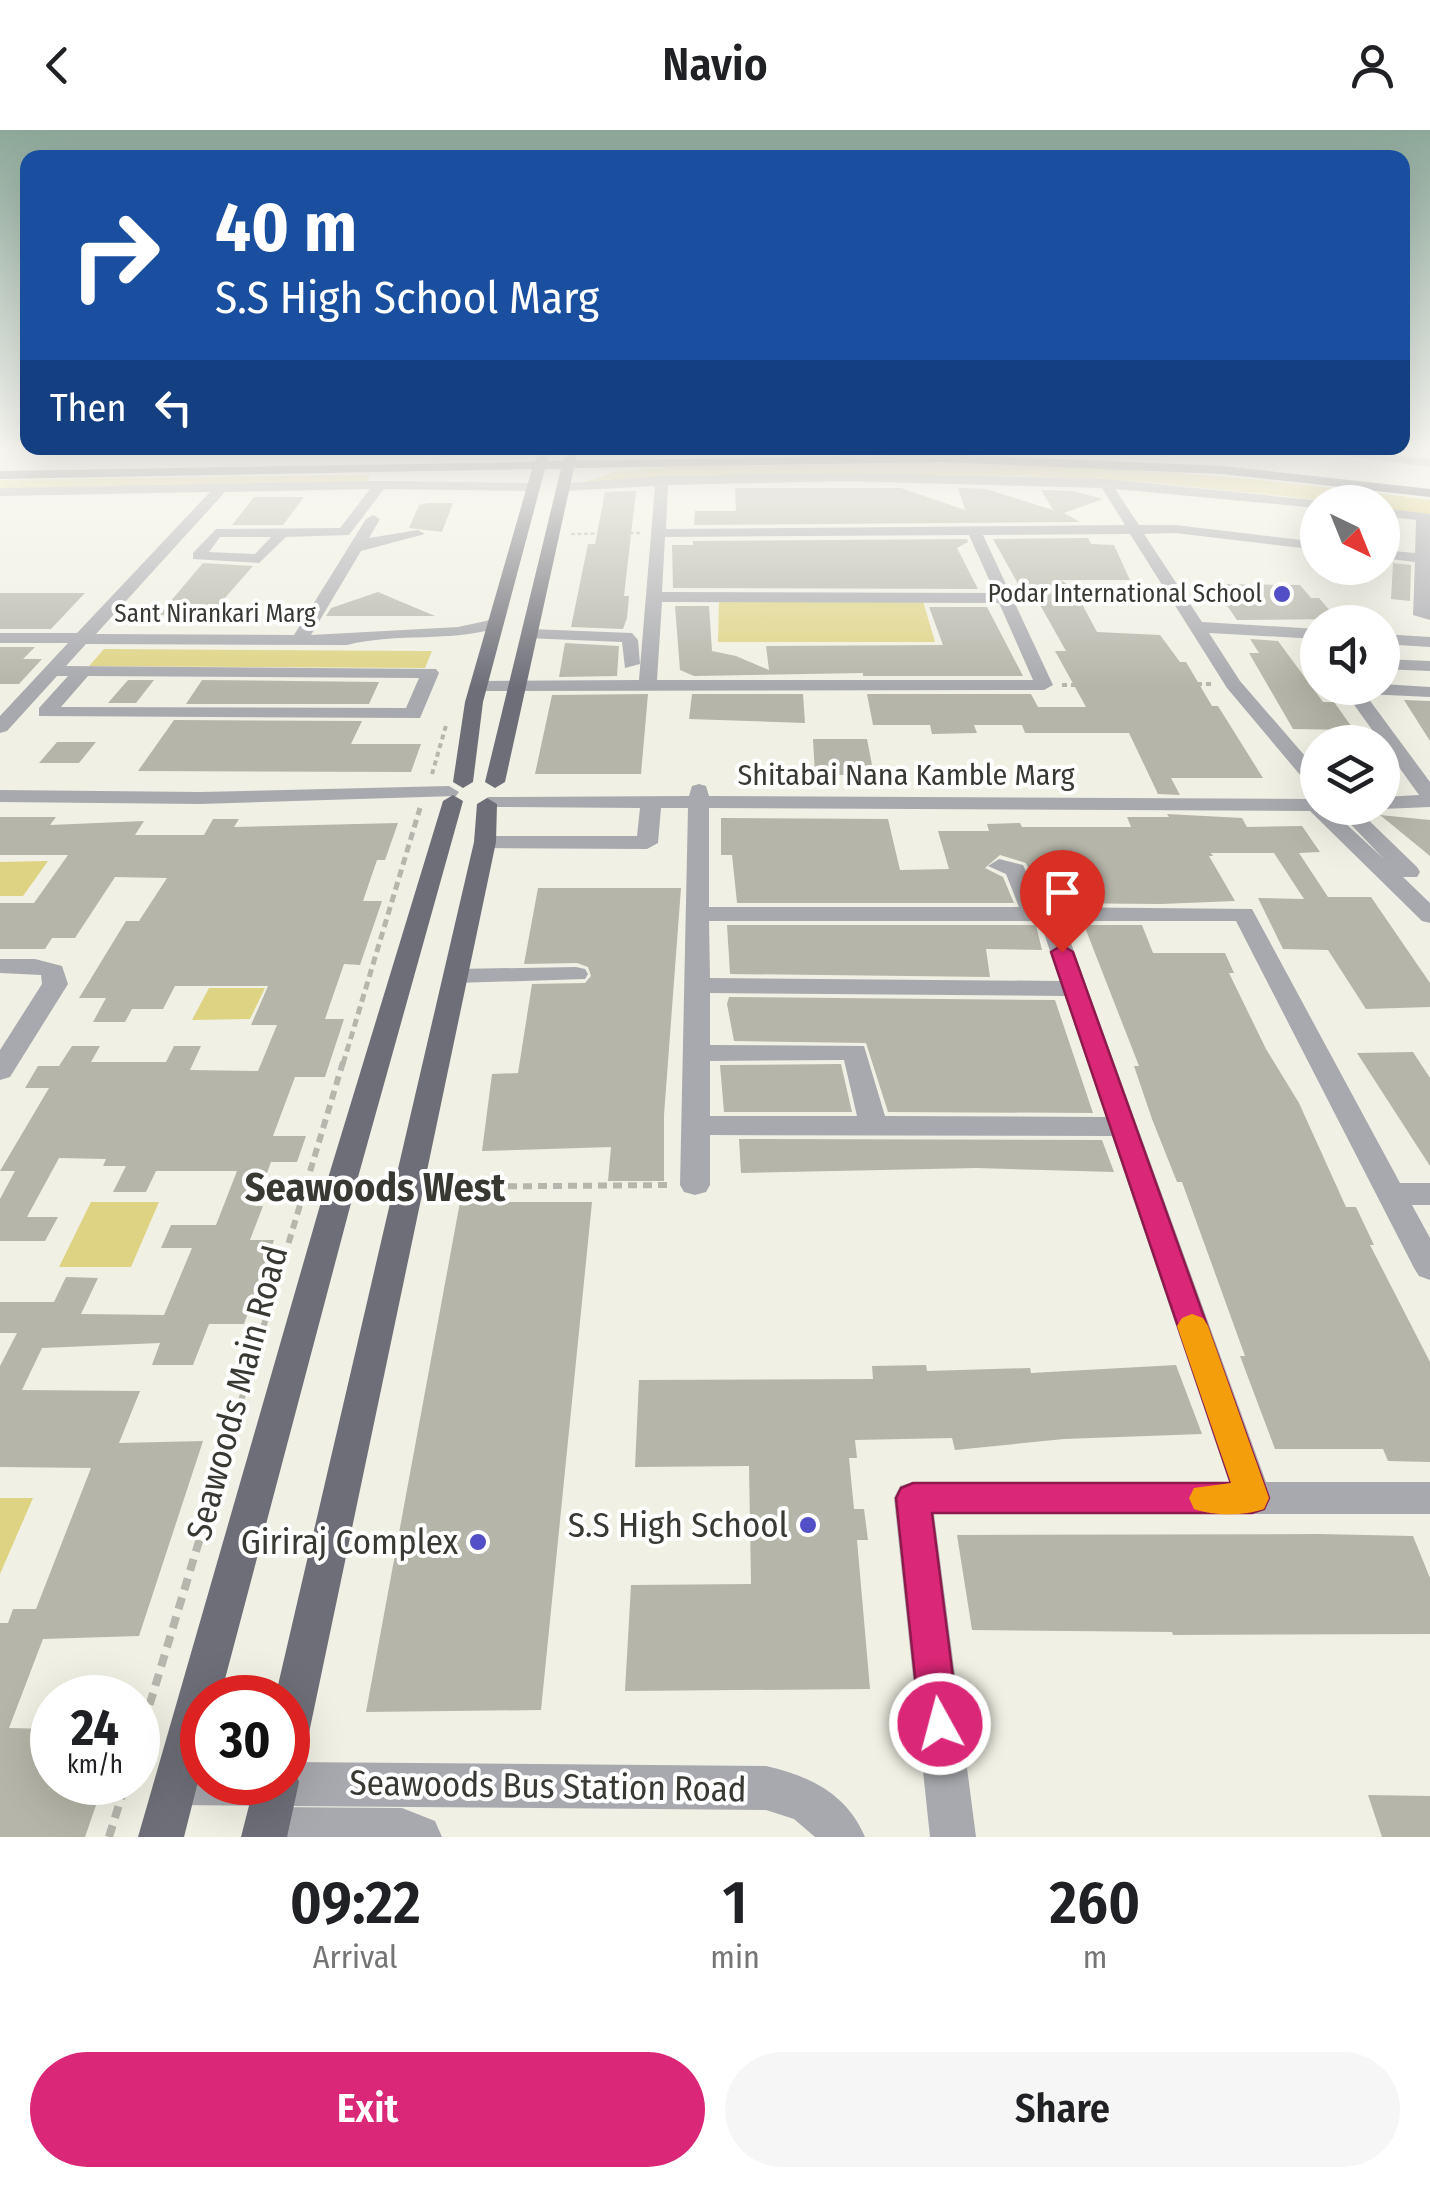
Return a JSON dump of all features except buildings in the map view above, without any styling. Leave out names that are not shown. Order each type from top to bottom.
[{"type":"main road","name":"Seawoods Main Road","points":[[301,1675],[485,842],[471,793],[478,686],[522,529]]},
{"type":"main road","name":"Seawoods Main Road","points":[[161,1837],[340,1188],[471,793],[520,686],[555,529]]},
{"type":"main road","points":[[265,1833],[271,1805]]},
{"type":"street","points":[[0,726],[183,529]]},
{"type":"street","points":[[180,532],[344,532],[347,529]]},
{"type":"street","points":[[300,639],[365,529]]},
{"type":"street","points":[[648,685],[658,529]]},
{"type":"street","points":[[1134,529],[1233,684],[1300,776]]},
{"type":"street","points":[[658,534],[1175,529],[1300,544]]},
{"type":"street","points":[[1427,529],[1421,614],[1430,615]]},
{"type":"street","points":[[478,686],[1044,685],[975,532]]},
{"type":"street","points":[[216,533],[198,556],[259,558],[282,533]]},
{"type":"street","points":[[354,550],[364,544],[418,534]]},
{"type":"street","points":[[1400,556],[1426,559]]},
{"type":"street","points":[[654,598],[1004,598]]},
{"type":"street","name":"Sant Nirankari Marg","points":[[0,638],[348,640],[371,634],[459,634],[495,624]]},
{"type":"street","points":[[1196,626],[1300,636]]},
{"type":"street","points":[[532,634],[626,637],[630,640],[631,664]]},
{"type":"street","name":"Sant Nirankari Marg","points":[[348,640],[366,646],[454,647],[486,658]]},
{"type":"street","points":[[1400,640],[1430,642]]},
{"type":"street","points":[[1400,665],[1430,666]]},
{"type":"street","points":[[52,671],[82,671],[314,673],[430,673],[413,714],[46,712],[82,671]]},
{"type":"street","points":[[1400,690],[1430,692]]},
{"type":"street","points":[[1363,705],[1430,799]]},
{"type":"street","name":"Shitabai Nana Kamble Marg","points":[[0,796],[200,798],[471,793],[1300,798]]},
{"type":"street","name":"Shitabai Nana Kamble Marg","points":[[471,793],[651,804],[699,797]]},
{"type":"street","points":[[696,1185],[699,797]]},
{"type":"street","points":[[1400,802],[1430,799]]},
{"type":"street","points":[[485,842],[647,843],[651,804]]},
{"type":"street","points":[[1342,825],[1430,916]]},
{"type":"street","points":[[1363,825],[1430,894]]},
{"type":"street","points":[[999,866],[1016,870],[1075,989],[1252,1498]]},
{"type":"street","points":[[698,914],[1244,914],[1430,1268]]},
{"type":"street","points":[[0,966],[35,966],[53,971],[55,984],[0,1071]]},
{"type":"street","points":[[456,976],[576,974]]},
{"type":"street","points":[[698,985],[1075,989]]},
{"type":"street","points":[[697,1053],[855,1052],[873,1126]]},
{"type":"street","points":[[696,1125],[1123,1127]]},
{"type":"street","points":[[1391,1194],[1430,1194]]},
{"type":"street","points":[[953,1837],[913,1498],[1430,1498]]},
{"type":"street","name":"Seawoods Bus Station Road","points":[[176,1783],[180,1783]]},
{"type":"street","name":"Seawoods Bus Station Road","points":[[310,1784],[766,1788],[793,1794],[818,1808],[842,1837]]},
{"type":"street","name":"Seawoods Bus Station Road","points":[[265,1833],[402,1832],[419,1837]]},
{"type":"path","points":[[554,534],[658,534]]},
{"type":"path","points":[[1044,685],[1233,684]]},
{"type":"path","points":[[159,1675],[306,1188],[471,793],[448,717]]},
{"type":"path","points":[[408,1188],[696,1185]]},
{"type":"path","points":[[306,1188],[340,1188]]},
{"type":"path","points":[[109,1837],[119,1805]]},
{"type":"shaded area","points":[[719,601],[923,601],[935,642],[718,642]]},
{"type":"shaded area","points":[[104,649],[432,651],[425,668],[89,666]]},
{"type":"shaded area","points":[[48,861],[23,896],[0,896],[0,862]]},
{"type":"shaded area","points":[[209,988],[265,988],[250,1019],[192,1020]]},
{"type":"shaded area","points":[[91,1202],[159,1202],[131,1267],[59,1267]]},
{"type":"shaded area","points":[[0,1498],[33,1498],[0,1574]]},
{"type":"slow traffic","points":[[1192,1326],[1252,1498],[1206,1498]]},
{"type":"place","name":"Podar International School","points":[[1282,594]]},
{"type":"place","name":"S.S High School","points":[[808,1525]]},
{"type":"place","name":"Giriraj Complex","points":[[478,1542]]},
{"type":"district","name":"Seawoods West","points":[[375,1188]]},
{"type":"route","points":[[940,1724],[913,1498],[1252,1498],[1062,952]]}]
